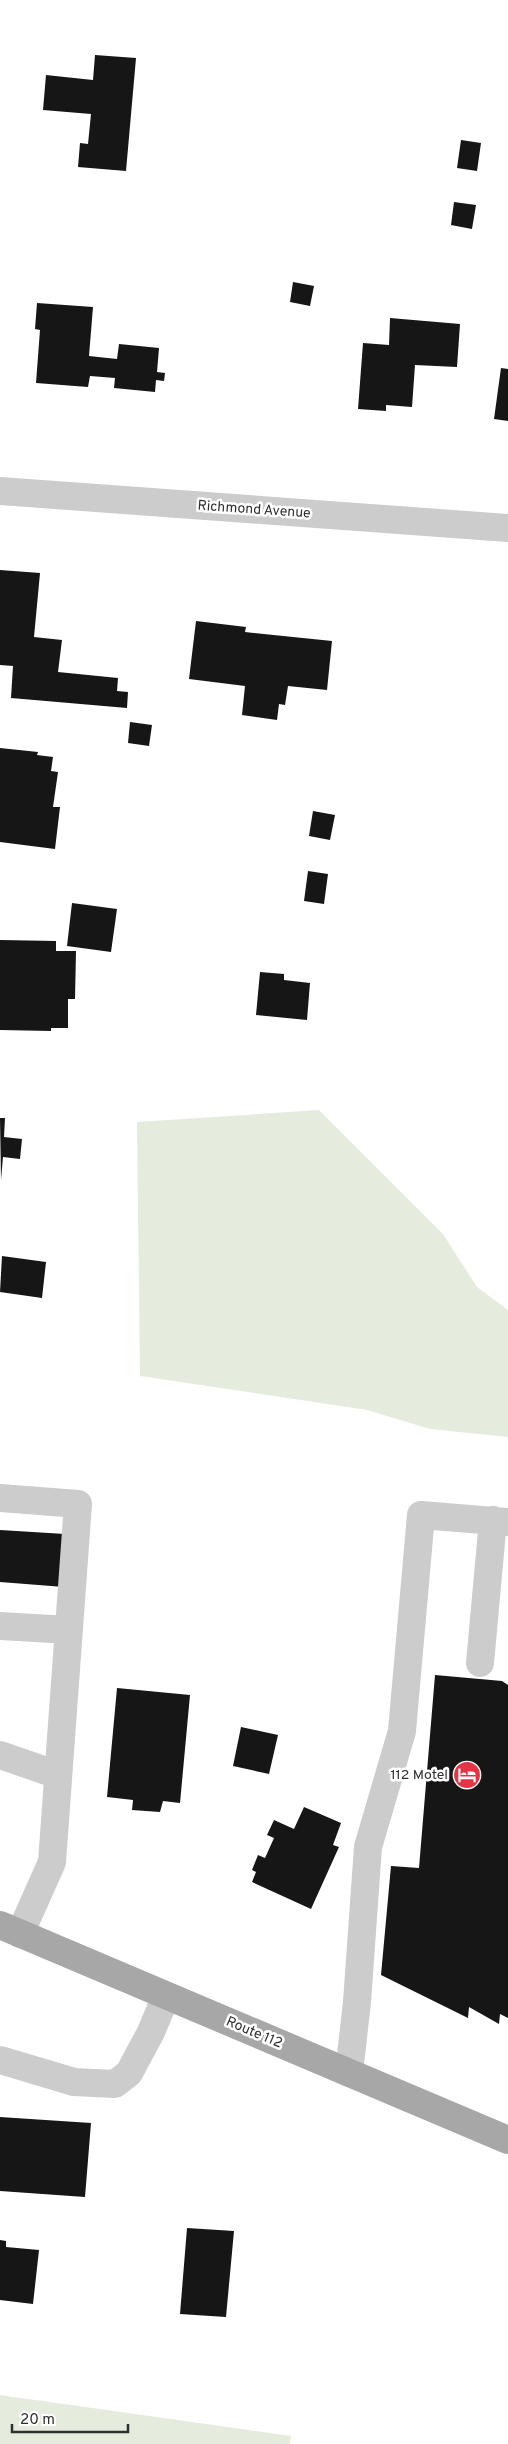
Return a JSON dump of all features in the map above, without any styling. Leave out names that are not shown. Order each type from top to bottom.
[{"type":"main road","name":"Route 112","points":[[10,1930],[508,2140]]},
{"type":"street","name":"Richmond Avenue","points":[[0,491],[508,528]]},
{"type":"street","points":[[0,1498],[78,1504],[52,1862],[10,1930]]},
{"type":"street","points":[[349,2073],[358,2002],[368,1847],[402,1731],[421,1515],[500,1521],[480,1663]]},
{"type":"street","points":[[0,1626],[69,1630]]},
{"type":"street","points":[[0,1755],[58,1775]]},
{"type":"street","points":[[0,2060],[74,2082],[114,2084],[128,2073],[151,2032],[166,1996]]},
{"type":"green space","points":[[319,1110],[443,1234],[477,1287],[508,1310],[508,1437],[430,1429],[367,1410],[140,1376],[137,1122]]},
{"type":"green space","points":[[0,2395],[291,2436],[290,2444],[0,2444]]},
{"type":"building","points":[[95,55],[136,58],[126,171],[78,167],[80,143],[88,144],[91,114],[43,110],[46,75],[93,80]]},
{"type":"building","points":[[461,140],[481,143],[477,171],[457,168]]},
{"type":"building","points":[[454,202],[476,205],[472,229],[451,225]]},
{"type":"building","points":[[293,282],[314,286],[310,306],[290,302]]},
{"type":"building","points":[[37,303],[93,307],[89,356],[117,359],[119,344],[159,348],[157,372],[165,373],[164,381],[156,380],[155,392],[114,388],[115,378],[90,376],[88,387],[36,383],[40,330],[35,329]]},
{"type":"building","points":[[390,318],[460,324],[457,367],[415,365],[412,407],[386,405],[386,411],[358,409],[363,343],[389,345]]},
{"type":"building","points":[[501,368],[508,369],[508,421],[494,419]]},
{"type":"building","points":[[0,570],[40,573],[34,637],[62,640],[58,672],[118,678],[117,691],[128,692],[127,708],[11,698],[13,666],[0,665]]},
{"type":"building","points":[[196,621],[246,627],[245,632],[332,641],[327,690],[288,686],[285,705],[279,704],[277,720],[242,715],[245,686],[189,679]]},
{"type":"building","points":[[130,722],[152,725],[149,746],[128,743]]},
{"type":"building","points":[[0,748],[38,752],[37,755],[53,757],[51,771],[58,772],[53,807],[60,807],[55,849],[0,842]]},
{"type":"building","points":[[313,811],[335,815],[330,840],[309,836]]},
{"type":"building","points":[[308,871],[328,874],[324,904],[304,901]]},
{"type":"building","points":[[72,903],[117,909],[111,952],[67,946]]},
{"type":"building","points":[[0,940],[56,941],[56,951],[76,951],[75,999],[68,999],[68,1028],[51,1028],[51,1031],[0,1030]]},
{"type":"building","points":[[260,972],[284,974],[284,980],[310,983],[307,1020],[256,1015]]},
{"type":"building","points":[[0,1118],[5,1118],[4,1137],[22,1139],[20,1159],[3,1157],[1,1180]]},
{"type":"building","points":[[2,1256],[46,1262],[42,1298],[0,1292]]},
{"type":"building","points":[[0,1530],[65,1534],[64,1587],[0,1582]]},
{"type":"building","name":"112 Motel","points":[[435,1675],[502,1681],[508,1685],[508,2018],[500,2014],[499,2024],[469,2007],[468,2018],[381,1975],[391,1866],[419,1868]]},
{"type":"building","points":[[117,1688],[190,1695],[180,1803],[163,1801],[160,1812],[132,1810],[133,1800],[107,1797]]},
{"type":"building","points":[[241,1727],[278,1735],[269,1774],[233,1766]]},
{"type":"building","points":[[304,1807],[341,1823],[333,1845],[339,1847],[311,1909],[252,1882],[256,1872],[252,1870],[258,1855],[265,1858],[274,1838],[267,1835],[274,1820],[294,1829]]},
{"type":"building","points":[[0,2117],[91,2123],[85,2197],[0,2191]]},
{"type":"building","points":[[187,2228],[234,2231],[226,2317],[180,2314]]},
{"type":"building","points":[[0,2240],[6,2241],[6,2247],[39,2250],[33,2304],[0,2300]]},
{"type":"place","name":"112 Motel","points":[[467,1775]]}]
